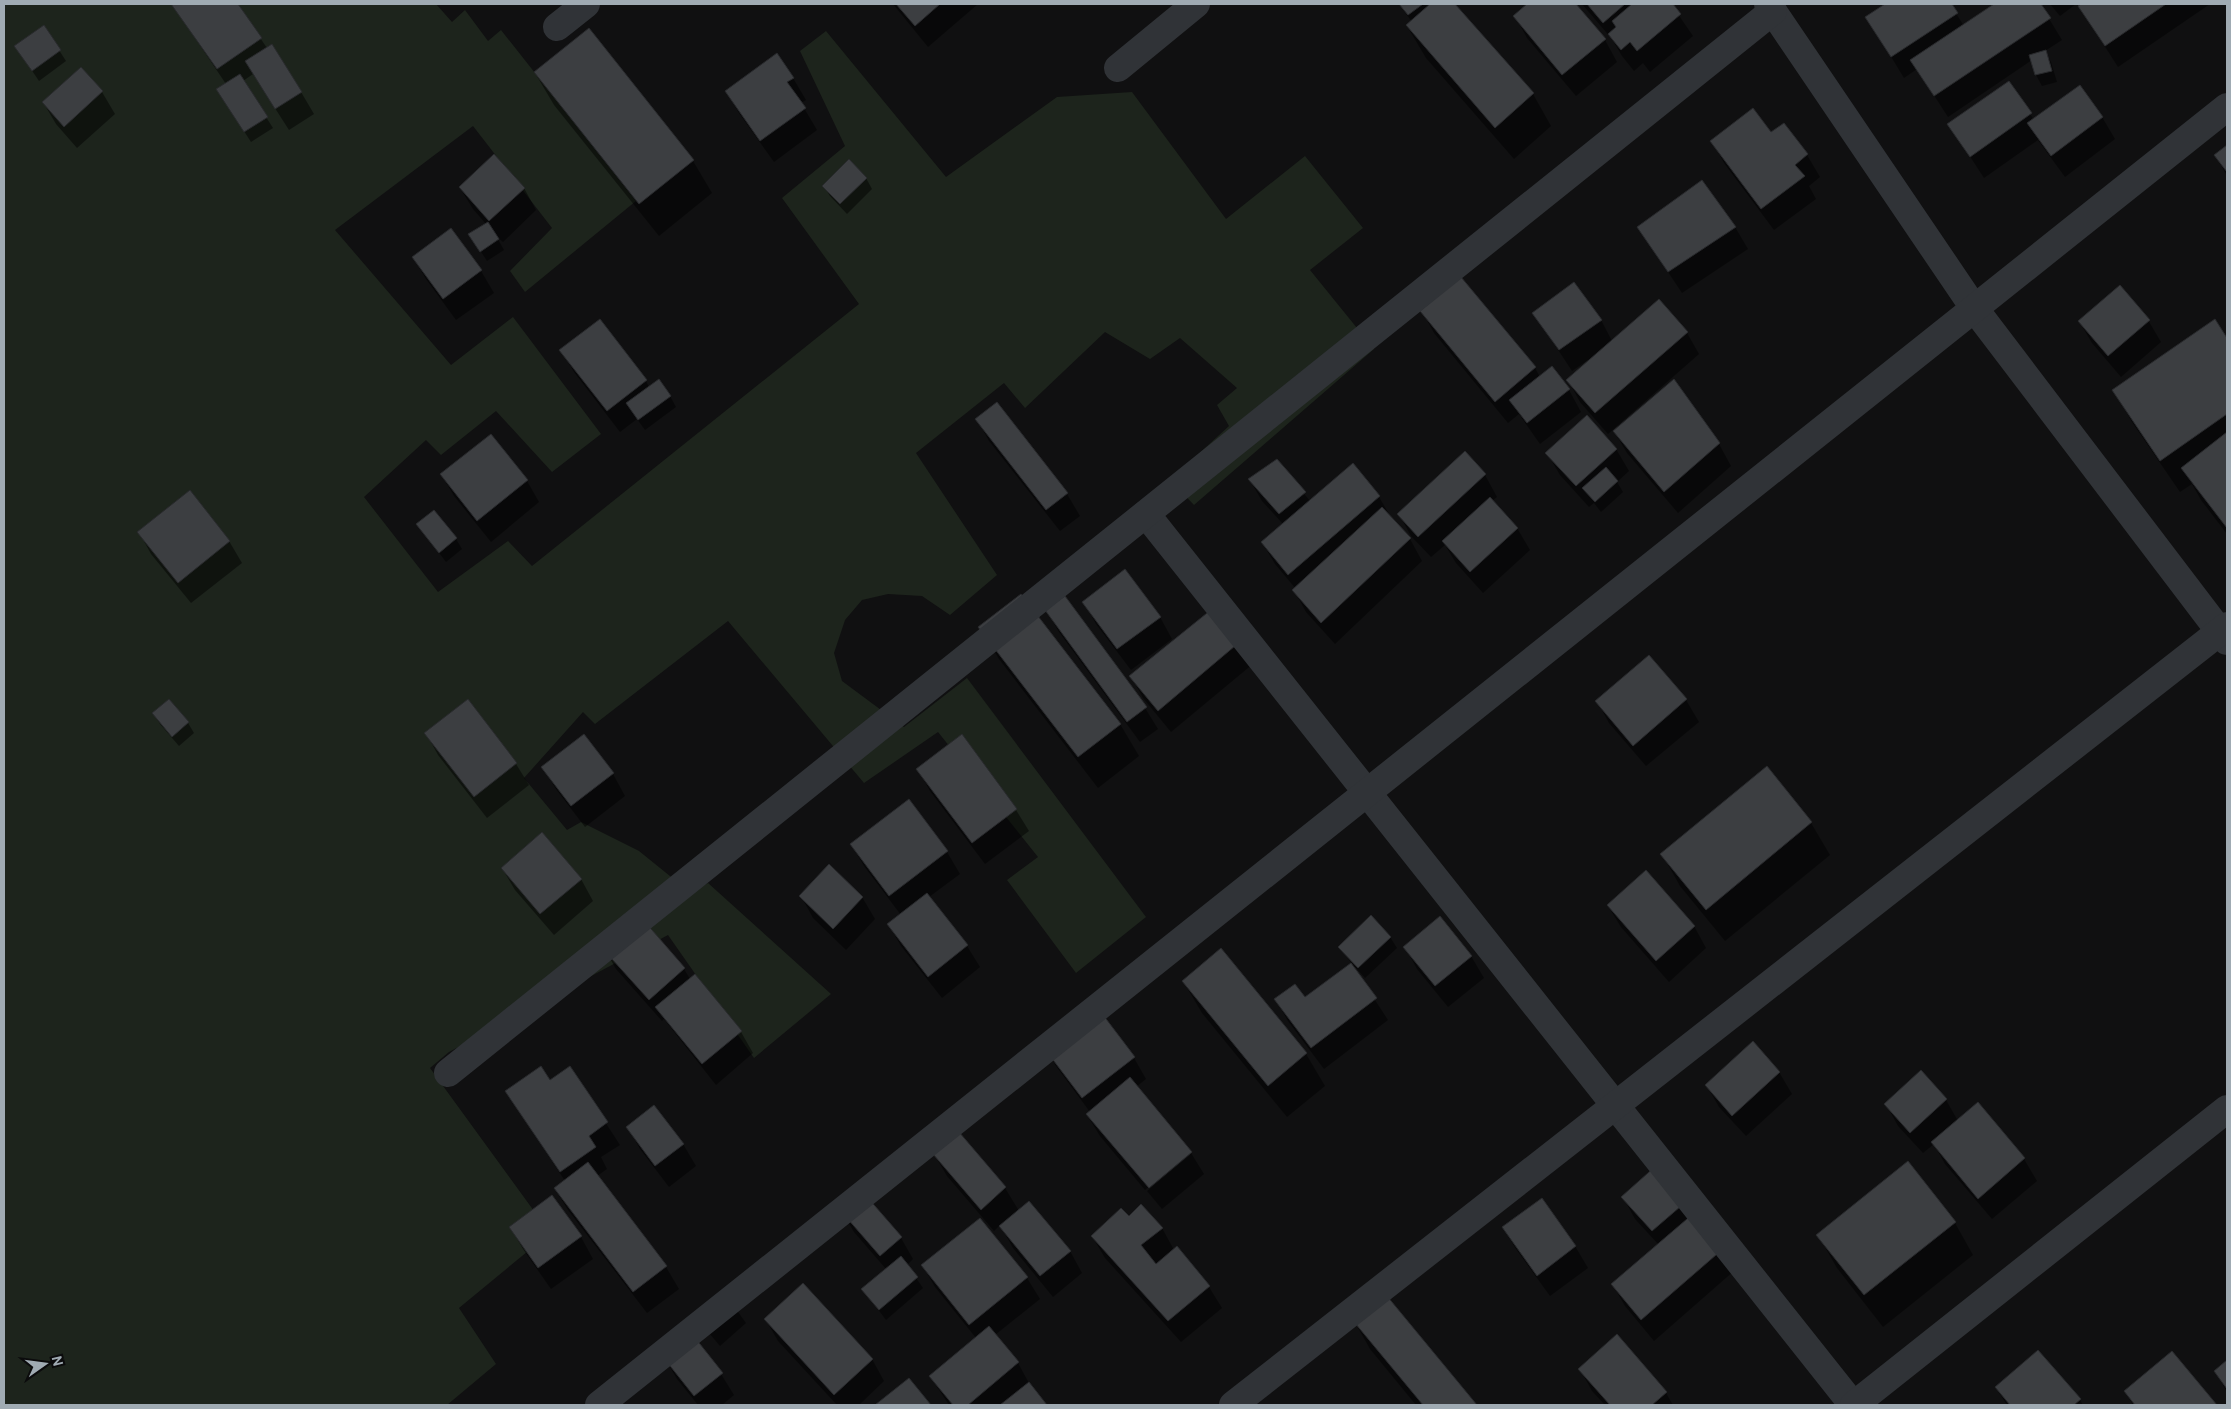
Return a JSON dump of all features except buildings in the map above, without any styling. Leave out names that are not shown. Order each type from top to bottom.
[{"type":"street","points":[[557,27],[586,4]]},
{"type":"street","points":[[1118,68],[1196,4]]},
{"type":"street","points":[[448,1073],[1146,514],[1771,7],[1974,308],[2225,632],[1233,1405]]},
{"type":"street","points":[[599,1405],[2227,107]]},
{"type":"street","points":[[1146,514],[1854,1405],[2227,1109]]},
{"type":"shaded area","points":[[4,4],[436,4],[452,22],[465,10],[488,41],[501,30],[636,201],[525,292],[510,271],[552,228],[473,126],[335,230],[451,365],[513,317],[601,434],[552,472],[496,411],[441,455],[426,440],[364,497],[438,592],[508,541],[532,566],[859,304],[782,198],[845,146],[800,51],[826,31],[946,177],[1057,97],[1132,92],[1226,219],[1305,156],[1363,228],[1310,270],[1374,349],[1194,505],[1170,480],[1229,426],[1217,405],[1237,388],[1180,338],[1150,359],[1105,332],[1025,408],[1004,383],[916,453],[997,575],[950,615],[922,596],[888,594],[862,600],[845,620],[834,653],[842,681],[904,727],[967,678],[1146,917],[1076,973],[1007,880],[1038,857],[938,732],[864,783],[728,621],[595,724],[583,712],[524,778],[567,830],[581,822],[639,851],[691,893],[708,883],[831,994],[754,1058],[668,935],[449,1052],[430,1068],[550,1233],[459,1308],[496,1364],[447,1405],[4,1405]]}]
